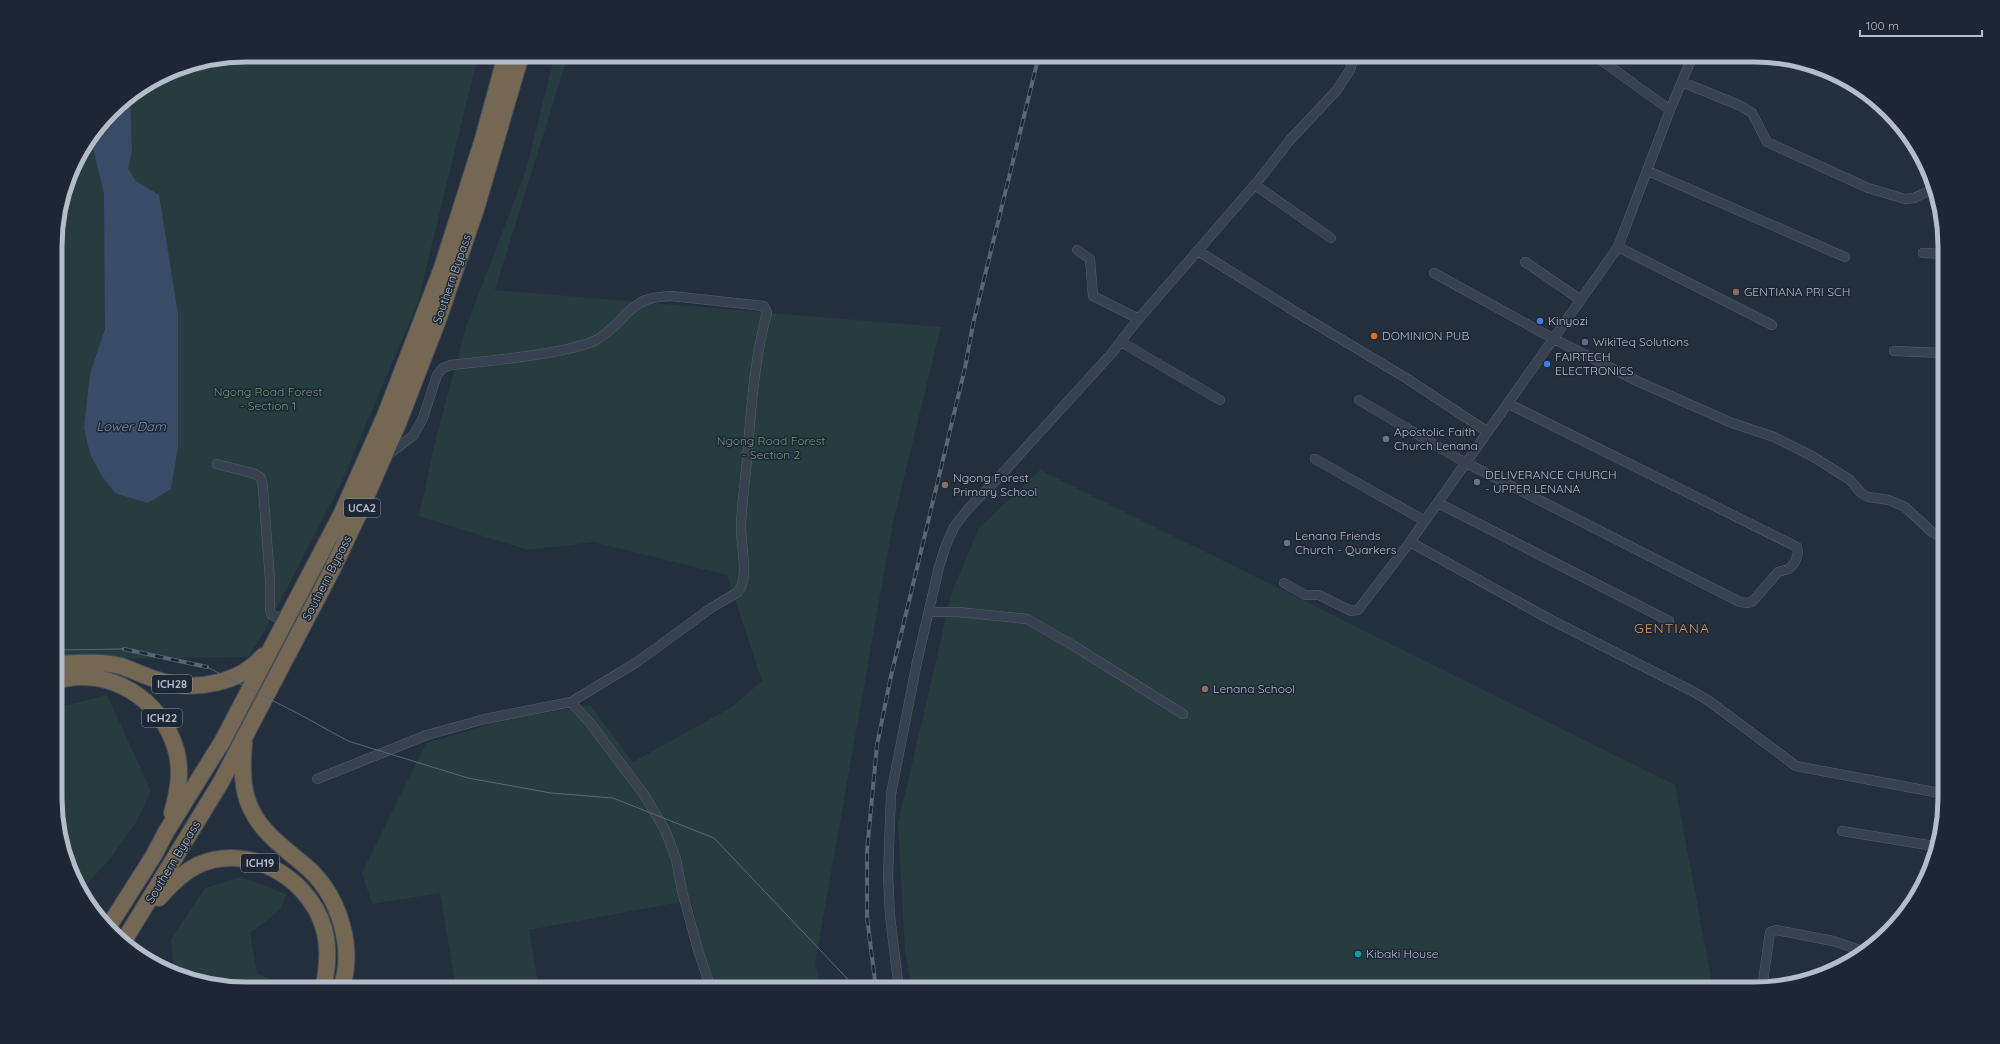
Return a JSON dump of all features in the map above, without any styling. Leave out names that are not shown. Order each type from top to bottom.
[{"type":"highway","name":"Southern Bypass","points":[[112,921],[154,855],[166,832],[222,742],[342,515],[401,375],[444,261],[483,139],[504,62]]},
{"type":"highway","name":"Southern Bypass","points":[[128,935],[212,798],[333,568],[383,458],[438,320],[467,236],[519,62]]},
{"type":"highway","name":"ICH28","points":[[62,664],[81,662],[120,666],[164,682],[200,686],[228,679],[244,672],[257,663],[276,641]]},
{"type":"highway","name":"ICH22","points":[[62,680],[99,678],[121,685],[134,693],[158,712],[166,724],[177,750],[180,772],[176,800],[166,832]]},
{"type":"highway","points":[[244,737],[242,757],[244,789],[251,810],[272,837],[311,871],[336,908],[342,927],[345,946],[346,962],[342,982]]},
{"type":"highway","name":"ICH19","points":[[128,935],[170,885],[190,870],[216,860],[230,858],[261,863],[293,882],[305,893],[315,907],[326,937],[328,965],[324,982]]},
{"type":"street","points":[[898,982],[891,932],[888,876],[890,794],[939,567],[954,527],[968,509],[1000,476],[1121,342],[1139,319],[1255,185],[1290,140],[1337,90],[1350,70],[1352,62]]},
{"type":"street","points":[[1604,62],[1670,110]]},
{"type":"street","points":[[1284,583],[1305,595],[1319,595],[1352,611],[1358,610],[1410,542],[1509,404],[1618,247],[1670,110],[1690,62]]},
{"type":"street","points":[[1682,82],[1741,106],[1752,113],[1767,142],[1868,188],[1905,199],[1914,198],[1929,191]]},
{"type":"street","points":[[1648,171],[1845,257]]},
{"type":"street","points":[[1255,185],[1331,238]]},
{"type":"street","points":[[1618,247],[1772,325]]},
{"type":"street","points":[[1077,250],[1090,259],[1093,296],[1139,319]]},
{"type":"street","points":[[1198,251],[1406,378],[1488,432]]},
{"type":"street","points":[[1923,253],[1938,254]]},
{"type":"street","points":[[1525,262],[1581,300]]},
{"type":"street","points":[[1434,273],[1554,339],[1637,381],[1732,423],[1774,437],[1812,456],[1850,480],[1861,493],[1868,497],[1889,500],[1905,508],[1938,536]]},
{"type":"street","points":[[317,779],[427,735],[485,719],[572,702],[667,641],[742,588],[744,576],[741,523],[751,400],[757,355],[767,312],[766,308],[764,306],[678,297],[656,298],[645,301],[629,311],[617,326],[596,340],[578,347],[530,356],[451,365],[443,368],[437,375],[423,418],[413,436],[383,458]]},
{"type":"street","points":[[1121,342],[1220,400]]},
{"type":"street","points":[[1894,351],[1938,353]]},
{"type":"street","points":[[1359,400],[1466,463],[1740,602],[1748,603],[1753,601],[1778,572],[1789,569],[1795,562],[1798,553],[1797,547],[1509,404]]},
{"type":"street","points":[[1315,460],[1425,521]]},
{"type":"street","points":[[217,464],[255,474],[261,478],[269,567],[271,611],[275,617],[290,615]]},
{"type":"street","points":[[1438,503],[1669,621]]},
{"type":"street","points":[[1410,542],[1551,620],[1699,695],[1796,766],[1938,793]]},
{"type":"street","points":[[929,612],[958,612],[1027,619],[1074,646],[1183,714]]},
{"type":"street","points":[[572,702],[645,796],[665,830],[676,860],[682,891],[696,943],[709,982]]},
{"type":"street","points":[[1842,831],[1932,846]]},
{"type":"street","points":[[1763,982],[1770,932],[1776,930],[1833,941],[1858,949]]},
{"type":"green space","name":"Ngong Road Forest - Section 1","points":[[234,62],[476,62],[418,302],[339,488],[264,632],[248,657],[62,660],[62,234],[68,198],[76,176],[87,154],[100,134],[116,116],[134,100],[165,81],[198,68]]},
{"type":"green space","name":"Ngong Road Forest - Section 2","points":[[553,62],[566,62],[495,290],[941,327],[893,522],[815,964],[821,982],[709,982],[691,900],[529,930],[538,982],[455,982],[440,893],[372,904],[362,873],[426,743],[509,719],[590,705],[633,762],[730,708],[762,681],[727,575],[594,542],[528,550],[419,516],[436,438],[466,327],[525,173]]},
{"type":"green space","name":"Lenana School","points":[[1040,470],[1675,785],[1712,982],[911,982],[905,950],[898,824],[952,592],[979,528]]},
{"type":"green space","points":[[107,695],[151,791],[136,823],[109,860],[85,886],[68,846],[62,810],[62,706]]},
{"type":"green space","points":[[241,877],[286,894],[281,909],[250,933],[257,974],[280,982],[234,982],[198,976],[174,967],[171,939],[205,888]]},
{"type":"water","name":"Lower Dam","points":[[130,103],[132,151],[128,169],[136,181],[159,195],[178,314],[178,447],[171,489],[148,503],[115,493],[102,476],[90,454],[84,428],[90,374],[105,329],[104,194],[92,145],[116,116]]},
{"type":"tram line","points":[[62,650],[124,649]]},
{"type":"tram line","points":[[207,667],[348,741],[468,778],[551,793],[613,798],[714,838],[850,982]]},
{"type":"railway","points":[[875,982],[867,917],[867,851],[877,745],[891,676],[965,368],[973,324],[1037,62]]},
{"type":"railway","points":[[124,649],[207,667]]},
{"type":"place","name":"GENTIANA PRI SCH","points":[[1736,292]]},
{"type":"place","name":"Kinyozi","points":[[1540,321]]},
{"type":"place","name":"DOMINION PUB","points":[[1374,336]]},
{"type":"place","name":"WikiTeq Solutions","points":[[1585,342]]},
{"type":"place","name":"FAIRTECH ELECTRONICS","points":[[1547,364]]},
{"type":"place","name":"Apostolic Faith Church Lenana","points":[[1386,439]]},
{"type":"place","name":"DELIVERANCE CHURCH - UPPER LENANA","points":[[1477,482]]},
{"type":"place","name":"Ngong Forest Primary School","points":[[945,485]]},
{"type":"place","name":"Lenana Friends Church - Quarkers","points":[[1287,543]]},
{"type":"place","name":"Lenana School","points":[[1205,689]]},
{"type":"place","name":"Kibaki House","points":[[1358,954]]},
{"type":"district","name":"GENTIANA","points":[[1672,628]]}]
